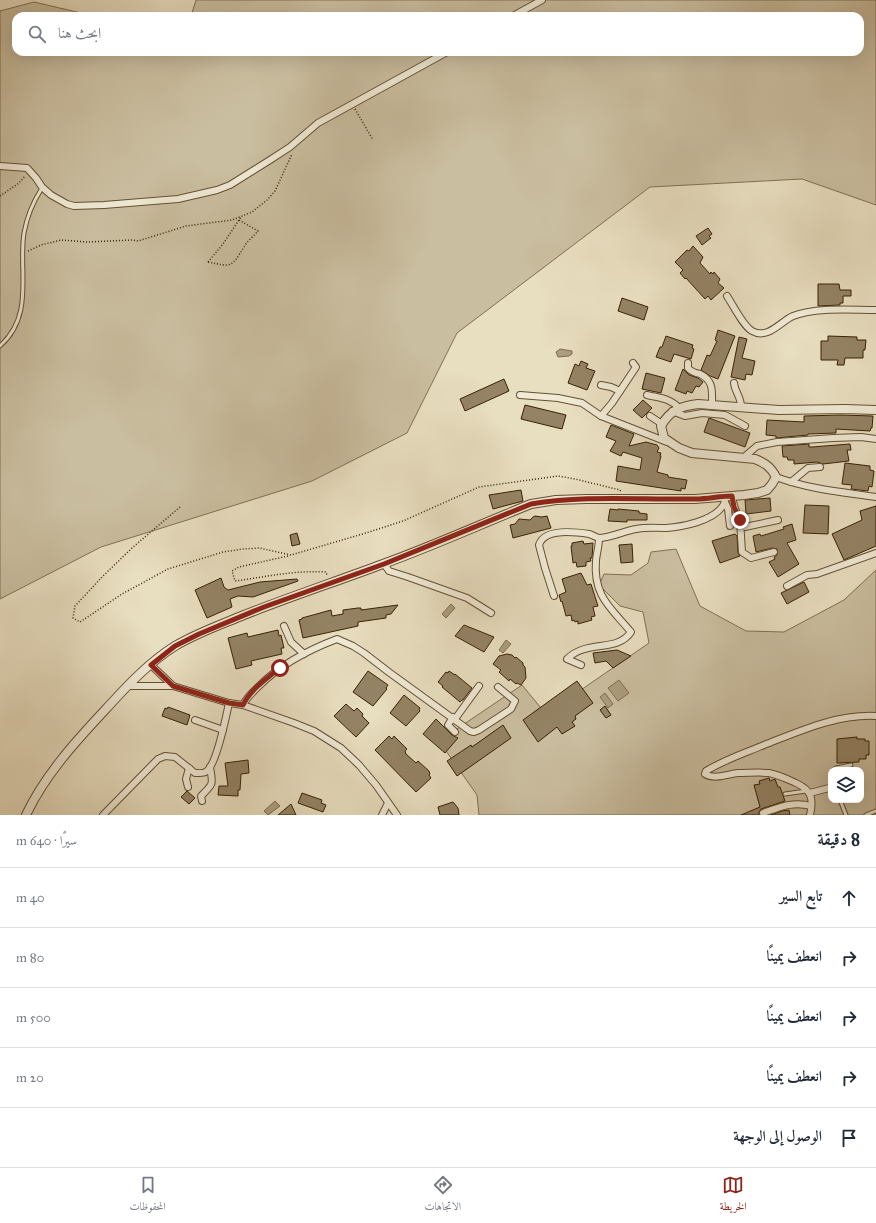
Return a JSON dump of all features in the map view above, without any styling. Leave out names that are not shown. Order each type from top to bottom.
[{"type":"street","points":[[520,12],[542,0]]},
{"type":"street","points":[[0,166],[27,168],[42,187],[59,200],[74,206],[178,199],[217,190],[230,185],[264,164],[295,143],[318,123],[440,56]]},
{"type":"street","points":[[727,296],[738,315],[748,327],[752,331],[762,333],[771,331],[789,318],[806,312],[876,310]]},
{"type":"street","points":[[601,416],[620,392],[636,367],[633,363]]},
{"type":"street","points":[[688,363],[688,368],[691,371],[704,376],[709,380],[712,387],[712,405]]},
{"type":"street","points":[[734,383],[735,389],[739,394],[741,407]]},
{"type":"street","points":[[602,385],[611,386],[620,392]]},
{"type":"street","points":[[520,395],[538,395],[582,403],[601,416],[674,445]]},
{"type":"street","points":[[647,395],[663,397],[674,402],[676,410],[685,416],[702,412],[725,415],[745,426]]},
{"type":"street","points":[[876,410],[845,408],[778,410],[712,405],[687,405],[676,410],[661,426],[664,438],[684,451],[755,459],[772,469],[776,477],[791,482],[816,488],[876,497]]},
{"type":"street","points":[[650,416],[662,424]]},
{"type":"street","points":[[742,458],[757,446],[777,442],[861,437],[876,439]]},
{"type":"street","points":[[791,482],[808,468],[820,467]]},
{"type":"street","points":[[26,815],[34,798],[56,768],[127,686],[175,646],[199,634],[264,607],[384,564],[531,504],[568,499],[727,498],[767,490],[776,477]]},
{"type":"street","points":[[727,498],[734,507],[745,527],[778,520]]},
{"type":"street","points":[[727,498],[730,526]]},
{"type":"street","points":[[554,596],[540,550],[540,542],[547,535],[561,532],[591,535],[599,538],[636,529],[679,527],[700,521],[718,512],[723,507],[727,498]]},
{"type":"street","points":[[654,528],[655,520]]},
{"type":"street","points":[[740,520],[742,552],[751,558],[774,552]]},
{"type":"street","points":[[581,665],[567,659],[580,650],[603,645],[617,644],[632,632],[603,600],[598,589],[596,560],[599,538]]},
{"type":"street","points":[[786,586],[807,575],[817,574],[876,553]]},
{"type":"street","points":[[384,564],[389,571],[467,598],[491,613]]},
{"type":"street","points":[[284,626],[291,642],[304,654]]},
{"type":"street","points":[[243,705],[267,678],[280,668],[318,646],[337,639],[364,653],[470,731],[474,732],[479,730],[511,709],[515,701],[498,687]]},
{"type":"street","points":[[151,665],[173,686]]},
{"type":"street","points":[[127,686],[173,686],[229,703],[243,705],[294,723],[314,732],[341,748],[359,765],[376,785],[397,815]]},
{"type":"street","points":[[455,732],[448,725],[480,686]]},
{"type":"street","points":[[103,815],[158,759],[165,756],[175,757],[196,773],[207,772],[223,730],[229,703]]},
{"type":"street","points":[[810,815],[811,806],[809,792],[802,786],[781,776],[768,773],[713,777],[705,774],[706,771],[735,757],[789,736],[805,728],[840,720],[876,716]]},
{"type":"street","points":[[195,720],[223,730]]},
{"type":"street","points":[[202,801],[201,796],[213,783],[210,767]]},
{"type":"street","points":[[188,787],[186,779],[189,768]]},
{"type":"street","points":[[809,792],[828,788]]},
{"type":"street","points":[[382,815],[388,803]]},
{"type":"street","points":[[762,813],[791,804],[811,806]]},
{"type":"lane","points":[[0,346],[10,335],[19,315],[24,290],[23,239],[27,219],[33,202],[42,187]]},
{"type":"lane","points":[[841,767],[851,765]]},
{"type":"lane","points":[[785,794],[809,792]]},
{"type":"lane","points":[[841,803],[846,815]]},
{"type":"lane","points":[[866,815],[876,811]]},
{"type":"path","points":[[352,104],[373,140]]},
{"type":"path","points":[[23,254],[52,241],[138,241],[186,226],[222,222],[241,217],[258,207],[275,191],[292,155],[295,143]]},
{"type":"path","points":[[0,196],[19,183],[27,174],[31,174]]},
{"type":"path","points":[[239,220],[258,231],[244,246],[234,263],[228,265],[208,262],[223,244],[239,220],[241,217]]},
{"type":"path","points":[[331,582],[326,572],[313,571],[275,574],[235,581],[232,571],[240,567],[291,555],[403,521],[479,487],[558,476],[620,490],[622,498]]},
{"type":"path","points":[[180,507],[132,548],[103,576],[75,606],[73,618],[80,622],[122,594],[168,569],[223,552],[259,548],[291,555]]},
{"type":"shaded area","points":[[196,0],[876,0],[876,205],[802,179],[650,187],[457,333],[407,433],[312,481],[101,547],[0,599],[0,11],[34,2],[77,12],[12,12],[12,56],[864,56],[864,12],[192,12]]},
{"type":"shaded area","points":[[560,349],[572,351],[572,354],[569,356],[558,357],[556,352]]},
{"type":"shaded area","points":[[676,549],[700,606],[746,631],[784,632],[844,600],[876,570],[876,815],[479,815],[477,795],[439,741],[522,685],[546,714],[649,643],[643,612],[620,606],[599,585],[604,574],[631,575],[648,563],[651,552]]},
{"type":"shaded area","points":[[451,604],[455,608],[446,618],[442,614]]},
{"type":"shaded area","points":[[506,640],[511,644],[503,653],[499,650]]},
{"type":"shaded area","points":[[619,680],[629,693],[618,701],[608,688]]},
{"type":"shaded area","points":[[605,693],[613,704],[608,708],[600,697]]},
{"type":"shaded area","points":[[275,801],[280,806],[268,815],[264,811]]},
{"type":"building","points":[[708,228],[712,234],[709,236],[711,238],[702,245],[696,236]]},
{"type":"building","points":[[693,246],[703,257],[700,263],[710,274],[711,272],[713,274],[714,272],[720,279],[718,283],[724,288],[711,300],[708,296],[705,299],[686,278],[685,279],[680,273],[683,270],[675,262]]},
{"type":"building","points":[[818,284],[839,284],[840,290],[851,290],[851,296],[843,296],[843,303],[840,303],[840,305],[818,306]]},
{"type":"building","points":[[622,298],[648,307],[644,320],[618,311]]},
{"type":"building","points":[[718,330],[735,336],[718,379],[701,370],[707,355],[710,356],[717,341],[715,340]]},
{"type":"building","points":[[666,336],[693,345],[692,348],[694,349],[691,359],[674,354],[671,362],[656,357]]},
{"type":"building","points":[[828,336],[857,337],[857,340],[866,340],[865,350],[863,350],[863,358],[845,358],[844,365],[837,365],[838,360],[821,360],[821,341],[828,341]]},
{"type":"building","points":[[739,337],[747,339],[742,358],[755,361],[752,375],[746,374],[745,380],[731,377]]},
{"type":"building","points":[[581,361],[588,364],[586,368],[595,371],[587,390],[568,383],[575,364],[579,366]]},
{"type":"building","points":[[683,369],[689,375],[698,378],[703,382],[699,387],[696,386],[692,393],[687,391],[686,394],[675,390]]},
{"type":"building","points":[[646,373],[665,378],[661,393],[642,389]]},
{"type":"building","points":[[504,379],[509,391],[465,411],[460,399]]},
{"type":"building","points":[[643,400],[652,408],[642,418],[633,410]]},
{"type":"building","points":[[525,405],[566,415],[562,429],[521,419]]},
{"type":"building","points":[[804,416],[873,416],[872,428],[870,431],[836,429],[836,433],[808,434],[776,438],[776,436],[766,435],[767,420],[804,422]]},
{"type":"building","points":[[709,418],[750,433],[745,447],[704,432]]},
{"type":"building","points":[[611,425],[634,434],[629,446],[646,442],[657,445],[659,448],[657,452],[661,453],[661,456],[657,472],[668,475],[668,477],[687,480],[685,489],[681,488],[681,491],[616,481],[618,466],[640,470],[642,458],[623,452],[621,456],[610,451],[616,441],[606,437]]},
{"type":"building","points":[[809,444],[809,447],[812,447],[850,444],[851,450],[847,450],[849,461],[823,464],[817,462],[794,464],[794,460],[788,460],[787,457],[783,457],[782,446]]},
{"type":"building","points":[[845,463],[870,466],[870,470],[874,471],[872,487],[869,486],[868,491],[851,489],[852,485],[842,484]]},
{"type":"building","points":[[521,490],[523,501],[493,509],[489,495]]},
{"type":"building","points":[[770,498],[771,511],[746,514],[745,500]]},
{"type":"building","points":[[805,505],[829,506],[828,534],[803,533]]},
{"type":"building","points":[[876,506],[876,546],[844,560],[832,534],[862,520],[860,511]]},
{"type":"building","points":[[610,509],[639,511],[639,513],[647,514],[647,520],[627,520],[627,522],[608,521]]},
{"type":"building","points":[[535,516],[547,516],[551,528],[513,538],[510,525],[515,524],[519,519],[530,520]]},
{"type":"building","points":[[792,524],[796,540],[787,543],[799,564],[778,577],[769,562],[775,559],[774,557],[777,555],[777,549],[772,548],[756,552],[753,536],[760,534],[761,536],[784,529],[783,527]]},
{"type":"building","points":[[297,533],[300,544],[292,546],[290,535]]},
{"type":"building","points":[[735,534],[737,536],[738,553],[740,556],[720,563],[712,541]]},
{"type":"building","points":[[583,541],[584,544],[593,543],[592,558],[590,558],[591,561],[586,562],[586,566],[577,567],[576,562],[573,563],[571,546],[572,543]]},
{"type":"building","points":[[632,544],[633,562],[621,563],[619,545]]},
{"type":"building","points":[[581,573],[587,585],[591,584],[598,606],[593,607],[595,616],[591,617],[592,620],[578,624],[578,621],[572,621],[571,615],[566,616],[559,595],[566,592],[562,579]]},
{"type":"building","points":[[221,578],[224,587],[228,590],[260,582],[297,579],[298,581],[253,597],[238,596],[230,599],[232,607],[207,618],[195,590]]},
{"type":"building","points":[[804,582],[809,592],[787,604],[781,593]]},
{"type":"building","points":[[398,605],[391,614],[386,615],[386,618],[358,622],[358,626],[303,638],[299,620],[302,618],[331,610],[332,616],[343,614],[343,610],[361,608],[361,610]]},
{"type":"building","points":[[464,625],[494,637],[484,652],[455,636]]},
{"type":"building","points":[[278,630],[279,636],[281,635],[284,648],[281,648],[282,654],[251,661],[252,665],[236,669],[228,638],[247,633],[248,637]]},
{"type":"building","points":[[617,650],[631,656],[613,668],[606,661],[595,663],[593,653]]},
{"type":"building","points":[[507,654],[512,655],[515,658],[516,657],[525,667],[526,678],[521,685],[516,684],[510,679],[509,681],[499,672],[501,670],[493,664],[499,656]]},
{"type":"building","points":[[368,671],[388,685],[386,688],[387,689],[373,706],[353,692]]},
{"type":"building","points":[[449,671],[472,688],[460,702],[438,682],[446,672],[448,673]]},
{"type":"building","points":[[577,681],[593,703],[575,716],[576,719],[572,722],[575,726],[562,734],[557,727],[538,742],[523,720]]},
{"type":"building","points":[[404,695],[420,708],[420,711],[406,726],[390,713]]},
{"type":"building","points":[[346,704],[354,711],[357,708],[369,723],[356,737],[334,716]]},
{"type":"building","points":[[605,706],[611,715],[606,718],[600,710]]},
{"type":"building","points":[[168,707],[190,715],[187,725],[162,716],[165,708],[167,709]]},
{"type":"building","points":[[436,719],[452,735],[458,738],[445,753],[423,734]]},
{"type":"building","points":[[503,725],[511,738],[457,776],[447,761],[471,745],[472,747]]},
{"type":"building","points":[[389,736],[392,739],[394,736],[407,749],[405,751],[406,754],[416,763],[418,761],[429,771],[431,778],[416,792],[375,750]]},
{"type":"building","points":[[857,737],[857,739],[865,739],[865,741],[869,741],[869,755],[866,755],[866,759],[859,759],[859,762],[837,763],[837,739]]},
{"type":"building","points":[[248,760],[249,773],[241,774],[238,796],[218,795],[219,786],[228,786],[225,763]]},
{"type":"building","points":[[769,778],[770,781],[775,779],[778,787],[780,787],[785,801],[761,809],[759,815],[741,815],[760,807],[754,785],[760,784],[759,781]]},
{"type":"building","points":[[187,791],[195,798],[189,804],[181,797]]},
{"type":"building","points":[[302,793],[322,800],[321,803],[326,805],[323,812],[298,803]]},
{"type":"building","points":[[453,802],[458,808],[459,815],[440,815],[438,807]]},
{"type":"building","points":[[291,804],[296,815],[278,815]]},
{"type":"building","points":[[789,810],[790,815],[771,815],[782,811]]},
{"type":"route","points":[[280,668],[255,689],[243,705],[229,703],[173,686],[151,665],[175,646],[199,634],[264,607],[384,564],[476,528],[531,504],[556,500],[586,498],[695,499],[732,496],[734,507],[740,520]]}]
